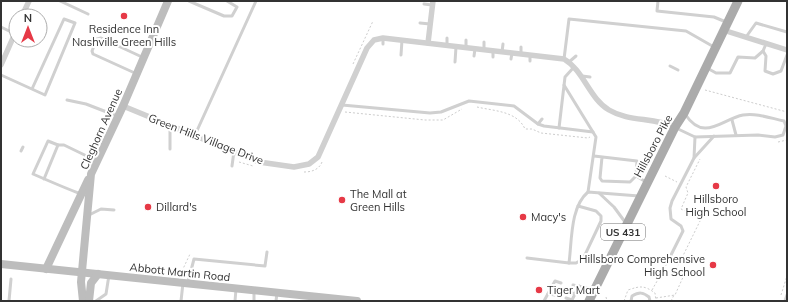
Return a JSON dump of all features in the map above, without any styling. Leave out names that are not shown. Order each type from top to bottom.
[{"type":"main road","name":"Hillsboro Pike","points":[[589,301],[738,1]]},
{"type":"street","name":"Cleghorn Avenue","points":[[83,301],[81,289],[82,272],[91,174],[124,106],[167,1]]},
{"type":"street","points":[[428,43],[433,3]]},
{"type":"street","points":[[725,26],[746,37],[787,50]]},
{"type":"street","name":"Green Hills Village Drive","points":[[124,106],[259,162],[294,167],[309,164],[318,157],[367,48],[374,40],[384,38]]},
{"type":"street","points":[[384,38],[521,54],[530,58],[548,57],[567,61],[574,67],[597,100],[608,110],[620,115],[661,121],[675,127]]},
{"type":"street","points":[[1,65],[8,48]]},
{"type":"street","points":[[46,269],[91,174]]},
{"type":"street","name":"Abbott Martin Road","points":[[1,264],[254,290],[277,297],[357,301]]},
{"type":"street","points":[[89,301],[91,283],[98,274]]},
{"type":"lane","points":[[60,1],[88,14]]},
{"type":"lane","points":[[189,1],[224,16],[232,16],[237,7],[227,1]]},
{"type":"lane","points":[[195,135],[256,1]]},
{"type":"lane","points":[[658,1],[657,11],[714,18],[725,26]]},
{"type":"lane","points":[[424,4],[433,3]]},
{"type":"lane","points":[[1,75],[44,96],[75,24],[64,19],[32,89]]},
{"type":"lane","points":[[567,61],[569,19],[686,31],[715,47]]},
{"type":"lane","points":[[420,23],[430,24]]},
{"type":"lane","points":[[746,37],[756,23],[787,32]]},
{"type":"lane","points":[[137,74],[93,54],[92,51],[97,39],[100,38],[144,58]]},
{"type":"lane","points":[[383,44],[384,38]]},
{"type":"lane","points":[[447,38],[447,45]]},
{"type":"lane","points":[[401,55],[402,40]]},
{"type":"lane","points":[[466,40],[466,48]]},
{"type":"lane","points":[[484,42],[484,50]]},
{"type":"lane","points":[[502,52],[503,44]]},
{"type":"lane","points":[[766,44],[764,51],[766,56],[765,71],[773,74],[781,71],[787,55]]},
{"type":"lane","points":[[455,62],[456,46]]},
{"type":"lane","points":[[521,54],[522,46]]},
{"type":"lane","points":[[474,56],[475,49]]},
{"type":"lane","points":[[493,51],[493,57]]},
{"type":"lane","points":[[705,67],[716,73],[730,73],[738,57],[755,58],[764,51]]},
{"type":"lane","points":[[511,59],[512,53]]},
{"type":"lane","points":[[567,61],[576,56]]},
{"type":"lane","points":[[548,57],[548,64]]},
{"type":"lane","points":[[670,66],[678,70]]},
{"type":"lane","points":[[559,128],[566,75],[574,67]]},
{"type":"lane","points":[[579,76],[590,77]]},
{"type":"lane","points":[[564,85],[596,137],[588,192]]},
{"type":"lane","points":[[67,100],[86,104],[119,117]]},
{"type":"lane","points":[[342,105],[430,113],[441,112],[469,101],[514,106],[538,124],[593,132]]},
{"type":"lane","points":[[675,127],[695,137],[758,135],[775,137],[783,135],[786,126],[784,121],[754,114],[742,115],[717,127],[706,127],[691,123],[684,112]]},
{"type":"lane","points":[[538,124],[542,118]]},
{"type":"lane","points":[[732,120],[736,136]]},
{"type":"lane","points":[[170,125],[170,149]]},
{"type":"lane","points":[[671,255],[682,231],[681,226],[671,219],[670,208],[694,158],[714,136]]},
{"type":"lane","points":[[694,158],[695,137]]},
{"type":"lane","points":[[81,194],[33,174],[48,141],[58,145],[64,145],[97,162]]},
{"type":"lane","points":[[44,179],[58,145]]},
{"type":"lane","points":[[21,151],[23,147]]},
{"type":"lane","points":[[232,166],[234,151]]},
{"type":"lane","points":[[594,156],[637,161],[636,176],[630,182],[602,181],[600,178],[602,157]]},
{"type":"lane","points":[[636,176],[647,183]]},
{"type":"lane","points":[[569,263],[578,206],[582,196],[588,192],[640,197]]},
{"type":"lane","points":[[598,193],[614,207],[627,224]]},
{"type":"lane","points":[[527,258],[569,263],[582,259],[601,221],[601,216],[596,210],[578,206]]},
{"type":"lane","points":[[86,218],[96,210],[114,210]]},
{"type":"lane","points":[[194,259],[265,266],[267,252]]},
{"type":"lane","points":[[181,301],[195,253]]},
{"type":"lane","points":[[96,301],[106,294],[109,275]]},
{"type":"lane","points":[[10,301],[11,279]]},
{"type":"lane","points":[[544,301],[556,281],[561,283]]},
{"type":"lane","points":[[573,285],[595,289]]},
{"type":"lane","points":[[566,298],[572,300],[579,286]]},
{"type":"lane","points":[[235,301],[236,288]]},
{"type":"lane","points":[[552,288],[558,289]]},
{"type":"lane","points":[[254,290],[254,301]]},
{"type":"lane","points":[[569,292],[575,294]]},
{"type":"lane","points":[[631,301],[632,296],[638,293],[644,293],[649,297],[650,301]]},
{"type":"lane","points":[[548,294],[555,295]]},
{"type":"lane","points":[[785,301],[787,295]]},
{"type":"path","points":[[351,68],[372,21]]},
{"type":"path","points":[[705,90],[787,112]]},
{"type":"path","points":[[470,106],[509,114],[523,124],[525,129],[532,128],[540,133],[590,137]]},
{"type":"path","points":[[345,112],[425,120],[443,120],[463,109]]},
{"type":"path","points":[[773,141],[779,142],[787,140]]},
{"type":"path","points":[[686,187],[703,154]]},
{"type":"path","points":[[304,172],[311,172],[321,165],[324,159]]},
{"type":"path","points":[[239,162],[259,167]]},
{"type":"path","points":[[665,176],[686,187],[688,193],[681,209],[701,219],[676,270],[684,275],[671,301]]},
{"type":"path","points":[[182,271],[190,254]]},
{"type":"path","points":[[652,291],[671,255]]},
{"type":"path","points":[[780,301],[787,276]]},
{"type":"path","points":[[656,298],[675,295]]},
{"type":"path","points":[[606,297],[607,301]]},
{"type":"place","name":"Residence Inn Nashville Green Hills","points":[[124,16]]},
{"type":"place","name":"Hillsboro High School","points":[[716,186]]},
{"type":"place","name":"The Mall at Green Hills","points":[[342,200]]},
{"type":"place","name":"Dillard's","points":[[148,207]]},
{"type":"place","name":"Macy's","points":[[523,217]]},
{"type":"place","name":"Hillsboro Comprehensive High School","points":[[713,265]]},
{"type":"place","name":"Tiger Mart","points":[[539,290]]}]
